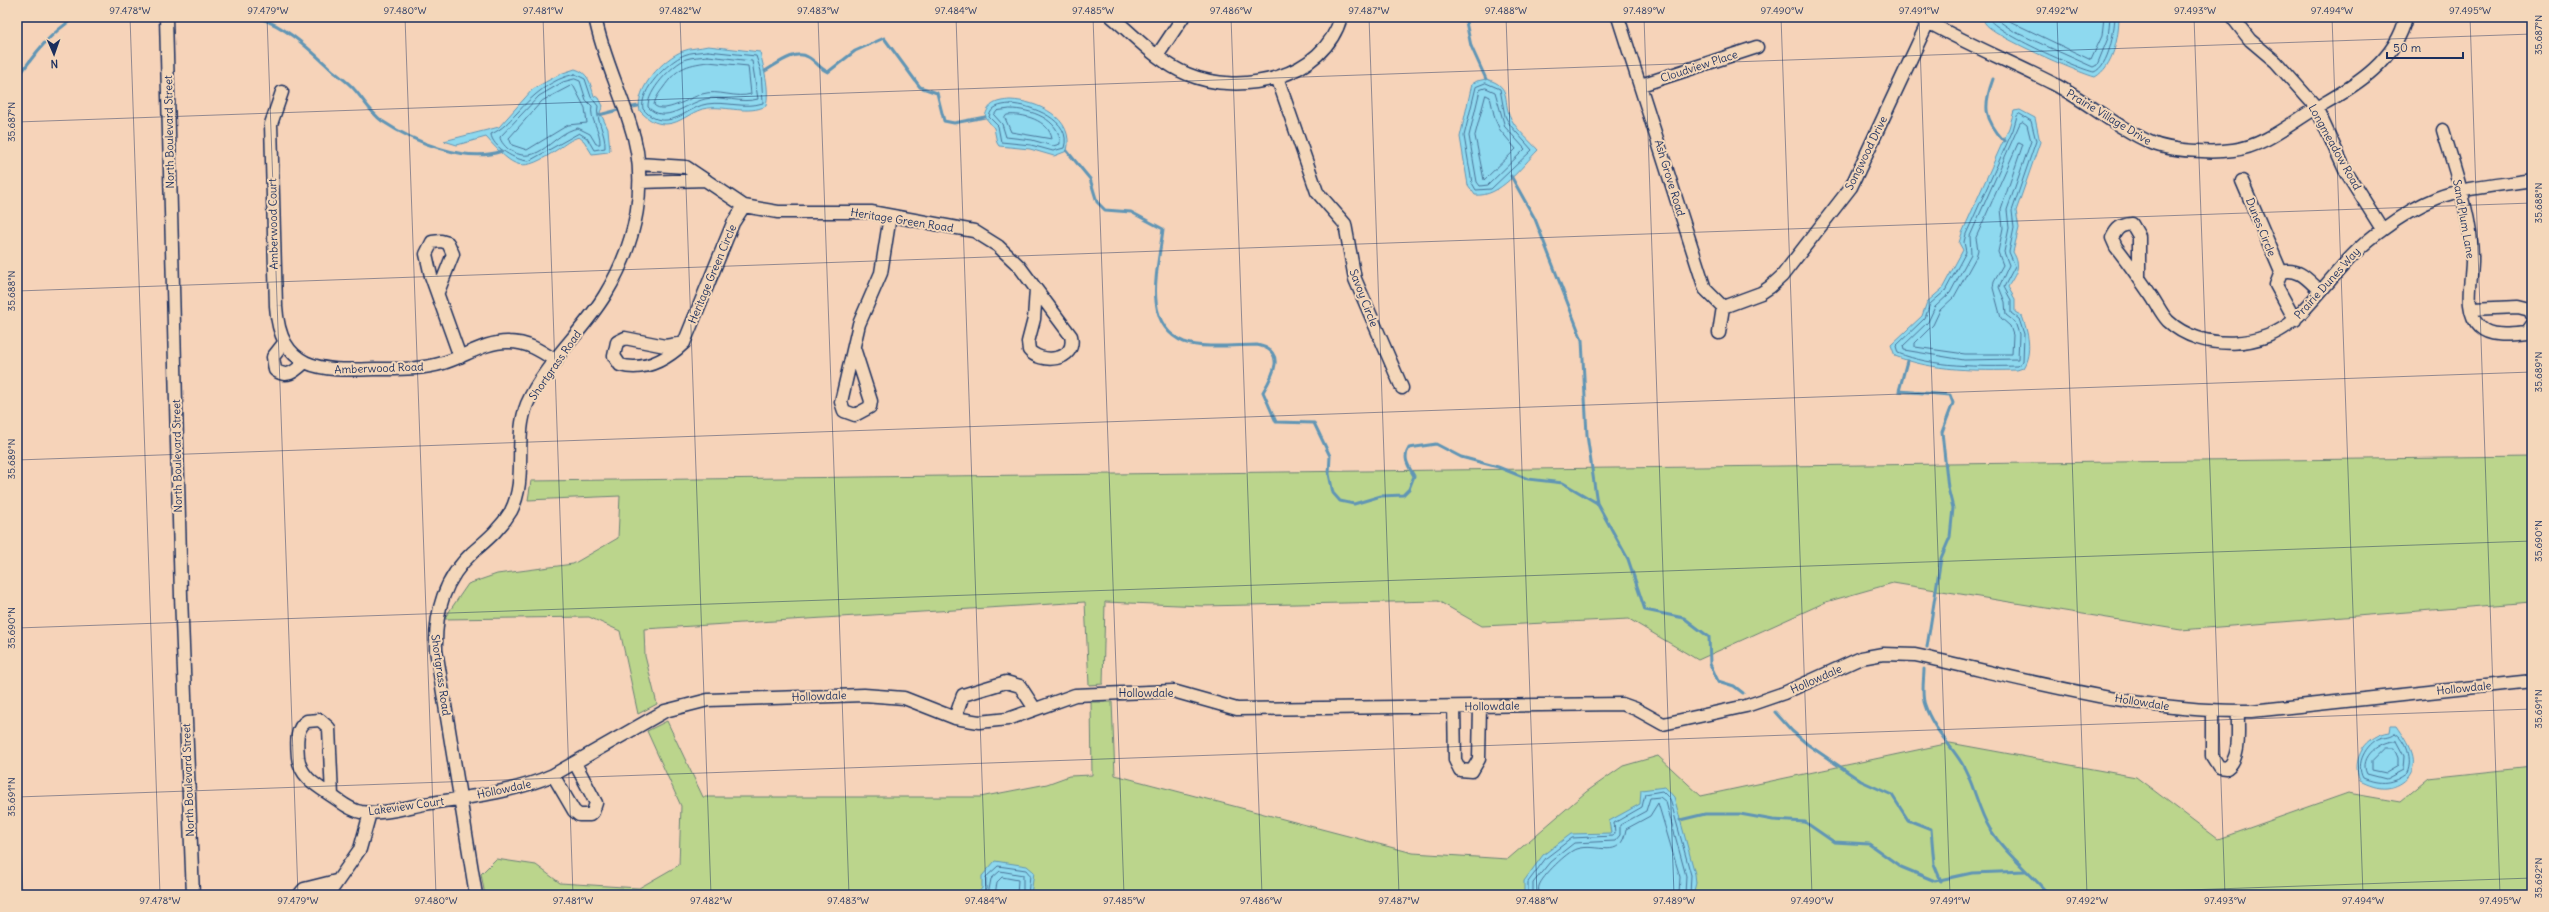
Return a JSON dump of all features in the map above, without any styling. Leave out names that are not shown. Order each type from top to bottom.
[{"type":"street","name":"North Boulevard Street","points":[[166,17],[181,584],[193,895]]},
{"type":"street","name":"Shortgrass Road","points":[[476,895],[436,650],[435,627],[442,595],[451,579],[473,552],[494,535],[512,508],[519,476],[519,439],[522,419],[536,387],[604,298],[616,277],[627,252],[633,232],[640,182],[639,164],[631,126],[603,51],[595,17]]},
{"type":"street","points":[[1112,17],[1157,56],[1187,74],[1206,80],[1230,83],[1289,74],[1313,60],[1327,44],[1341,17]]},
{"type":"street","points":[[1157,56],[1183,17]]},
{"type":"street","name":"Ash Grove Road","points":[[1618,17],[1641,85],[1704,289],[1723,307]]},
{"type":"street","name":"Longmeadow Road","points":[[2232,17],[2250,40],[2276,62],[2316,107],[2345,170],[2382,229]]},
{"type":"street","name":"Prairie Village Drive","points":[[1923,20],[2055,85],[2153,144],[2208,152],[2234,150],[2254,145],[2284,130],[2316,107],[2352,87],[2377,67],[2392,46],[2406,17]]},
{"type":"street","name":"Songwood Drive","points":[[1723,307],[1761,293],[1770,286],[1840,204],[1851,187],[1923,20]]},
{"type":"street","name":"Cloudview Place","points":[[1641,85],[1757,47]]},
{"type":"street","name":"Savoy Circle","points":[[1277,77],[1317,192],[1346,224],[1355,280],[1402,388]]},
{"type":"street","name":"Amberwood Court","points":[[282,92],[271,124],[276,306],[277,321],[284,343],[293,354]]},
{"type":"street","name":"Sand Plum Lane","points":[[2443,130],[2462,192],[2472,255],[2469,298],[2471,309],[2480,328],[2499,334],[2527,333],[2532,326]]},
{"type":"street","name":"Heritage Green Road","points":[[639,164],[686,167],[744,206],[778,212],[851,211],[890,216],[974,231],[998,246],[1018,266],[1036,289],[1071,336],[1073,344],[1071,352],[1063,356],[1039,358],[1029,350],[1028,342],[1034,319],[1036,289]]},
{"type":"street","points":[[640,182],[706,180]]},
{"type":"street","name":"Prairie Dunes Way","points":[[2139,278],[2168,320],[2184,332],[2208,340],[2234,343],[2254,341],[2270,335],[2295,320],[2357,249],[2382,229],[2437,198],[2462,192],[2532,180]]},
{"type":"street","name":"Dunes Circle","points":[[2242,181],[2281,272],[2276,285],[2295,320]]},
{"type":"street","name":"Heritage Green Circle","points":[[684,343],[665,346],[625,338],[617,342],[614,356],[620,365],[649,365],[670,356],[684,343],[734,223],[744,206]]},
{"type":"street","points":[[854,348],[871,401],[870,407],[855,415],[844,411],[841,402],[859,324],[881,273],[890,216]]},
{"type":"street","points":[[2281,272],[2289,270],[2300,272],[2320,291]]},
{"type":"street","points":[[438,292],[460,357]]},
{"type":"street","points":[[1719,333],[1723,307]]},
{"type":"street","points":[[2471,309],[2518,307],[2530,310],[2532,315]]},
{"type":"street","name":"Amberwood Road","points":[[293,354],[320,369],[406,369],[428,367],[497,343],[517,342],[533,346],[556,361]]},
{"type":"street","points":[[284,343],[273,357],[275,370],[287,375],[292,373],[305,362]]},
{"type":"street","name":"Hollowdale","points":[[461,798],[520,788],[554,776],[665,711],[708,700],[864,695],[904,698],[955,718],[979,722],[1001,720],[1074,694],[1173,691],[1237,709],[1622,704],[1636,709],[1663,724],[1746,706],[1784,693],[1861,658],[1883,654],[1915,654],[2140,704],[2212,712],[2238,711],[2532,681]]},
{"type":"street","points":[[955,718],[963,695],[1006,682],[1020,686],[1035,709]]},
{"type":"street","points":[[1454,707],[1455,760],[1460,770],[1472,771],[1479,759],[1480,706]]},
{"type":"street","points":[[2212,712],[2212,756],[2220,767],[2227,768],[2234,763],[2236,754],[2238,711]]},
{"type":"street","name":"Lakeview Court","points":[[332,796],[329,728],[320,720],[307,721],[299,728],[298,733],[301,766],[315,787],[332,796],[347,807],[370,813],[461,798]]},
{"type":"street","points":[[554,776],[574,811],[578,815],[590,815],[593,812],[596,803],[575,763]]},
{"type":"street","points":[[328,895],[336,881],[360,849],[370,813]]},
{"type":"street","points":[[299,895],[304,890],[336,881]]},
{"type":"green space","points":[[2532,457],[2532,602],[2181,630],[1893,583],[1826,602],[1698,660],[1629,619],[1482,626],[1438,601],[1203,606],[1105,602],[1103,684],[1089,685],[1085,602],[644,629],[645,656],[657,704],[638,714],[620,631],[589,617],[444,619],[468,584],[497,574],[573,564],[618,538],[620,496],[528,500],[531,481]]},
{"type":"green space","points":[[1091,702],[1112,702],[1115,775],[1413,853],[1508,859],[1586,792],[1623,766],[1658,756],[1701,796],[1950,743],[2136,777],[2218,839],[2348,793],[2400,802],[2429,778],[2532,767],[2532,895],[485,895],[481,874],[496,859],[536,865],[560,883],[639,888],[679,865],[681,806],[647,731],[667,721],[703,797],[980,797],[1047,784],[1069,776],[1092,775]]},
{"type":"water","points":[[1984,17],[2119,17],[2118,33],[2111,59],[2095,77],[2055,61],[2002,36],[1985,23]]},
{"type":"water","points":[[708,46],[760,52],[767,86],[766,106],[752,110],[708,108],[697,111],[677,122],[666,124],[658,123],[652,120],[640,111],[639,102],[642,93],[646,84],[659,67],[667,60],[683,51]]},
{"type":"water","points":[[575,69],[586,76],[594,96],[599,98],[603,106],[600,112],[608,129],[610,150],[608,152],[592,154],[584,141],[579,137],[545,157],[527,165],[519,164],[504,156],[486,137],[457,145],[444,141],[499,127],[533,89],[560,74]]},
{"type":"water","points":[[1486,79],[1501,86],[1506,96],[1509,115],[1515,126],[1538,150],[1510,180],[1502,186],[1484,195],[1475,195],[1468,185],[1460,137],[1472,84]]},
{"type":"water","points":[[1001,101],[1021,101],[1042,108],[1060,121],[1065,129],[1068,139],[1067,151],[1054,156],[1030,149],[999,146],[994,128],[985,117],[986,112],[994,104]]},
{"type":"water","points":[[2020,110],[2035,118],[2040,142],[2016,211],[2019,228],[2013,252],[2016,257],[2017,270],[2008,287],[2015,299],[2015,312],[2022,316],[2028,335],[2029,349],[2023,368],[2017,370],[1955,369],[1924,365],[1895,356],[1891,345],[1922,316],[1927,302],[1942,289],[1963,250],[1959,243],[1962,233],[2009,128],[2014,111]]},
{"type":"water","points":[[2391,726],[2397,726],[2406,739],[2412,753],[2413,766],[2411,771],[2404,781],[2393,787],[2377,787],[2360,781],[2357,772],[2359,756],[2368,743],[2374,738],[2390,732]]},
{"type":"water","points":[[1665,787],[1674,797],[1695,874],[1696,883],[1693,895],[1524,895],[1524,881],[1543,855],[1571,834],[1611,833],[1609,821],[1640,804],[1641,790]]},
{"type":"water","points":[[995,861],[1027,866],[1034,872],[1031,895],[977,895],[982,888],[982,876]]},
{"type":"waterway","points":[[17,79],[50,37],[76,17]]},
{"type":"waterway","points":[[257,17],[279,27],[298,40],[352,86],[378,118],[394,129],[424,143],[456,152],[472,155],[502,151]]},
{"type":"waterway","points":[[1465,17],[1471,46],[1486,79]]},
{"type":"waterway","points":[[765,71],[792,56],[803,55],[828,72],[855,51],[884,38],[920,87],[937,93],[944,121],[954,123],[985,117]]},
{"type":"waterway","points":[[1993,79],[1988,97],[1987,112],[1992,126],[2004,141]]},
{"type":"waterway","points":[[628,108],[638,106]]},
{"type":"waterway","points":[[599,115],[622,109]]},
{"type":"waterway","points":[[1067,151],[1090,179],[1097,202],[1105,210],[1131,212],[1163,229],[1156,276],[1157,308],[1162,322],[1170,333],[1184,342],[1191,344],[1210,346],[1257,345],[1272,352],[1275,358],[1275,364],[1263,392],[1276,422],[1314,423],[1330,456],[1329,474],[1333,493],[1340,501],[1354,504],[1381,496],[1403,495],[1409,489],[1414,476],[1406,459],[1409,448],[1436,444],[1461,457],[1498,467],[1528,479],[1563,483],[1597,503]]},
{"type":"waterway","points":[[1511,176],[1535,219],[1582,340],[1587,435],[1597,503],[1628,559],[1645,610],[1684,618],[1709,637],[1710,664],[1718,681],[1734,686],[1743,693]]},
{"type":"waterway","points":[[1907,361],[1899,391],[1950,395],[1953,403],[1942,432],[1948,488],[1953,508],[1950,537],[1941,558],[1927,647]]},
{"type":"waterway","points":[[1924,669],[1923,697],[1928,713],[1936,728],[1961,762],[1990,829],[2003,847],[2049,895]]},
{"type":"waterway","points":[[1775,712],[1792,731],[1807,744],[1861,781],[1892,795],[1908,820],[1931,829],[1934,864],[1941,881]]},
{"type":"waterway","points":[[1680,820],[1705,814],[1740,814],[1773,820],[1805,822],[1834,842],[1869,844],[1901,867],[1935,881],[1972,873],[2025,871]]}]
